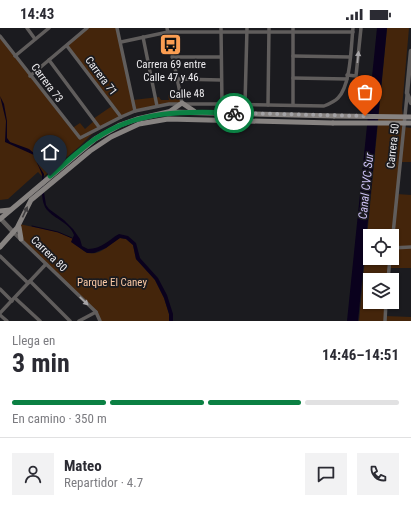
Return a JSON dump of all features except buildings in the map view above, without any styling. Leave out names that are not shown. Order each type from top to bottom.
[{"type":"main road","points":[[168,112],[182,103],[197,112]]},
{"type":"main road","name":"Calle 48","points":[[0,219],[95,139],[120,125],[137,119],[168,112],[411,117]]},
{"type":"main road","points":[[0,247],[14,233],[31,200],[90,151],[111,137],[139,124],[158,120],[189,118],[333,123],[411,123]]},
{"type":"main road","points":[[0,210],[11,209]]},
{"type":"main road","points":[[19,224],[21,239]]},
{"type":"street","points":[[27,28],[35,39]]},
{"type":"street","points":[[15,56],[48,28]]},
{"type":"street","points":[[30,76],[67,46],[86,28]]},
{"type":"street","points":[[117,28],[135,112]]},
{"type":"street","points":[[293,78],[356,76],[361,28]]},
{"type":"street","points":[[121,42],[144,38],[167,30],[353,30],[347,77]]},
{"type":"street","points":[[167,30],[182,103]]},
{"type":"street","points":[[221,30],[222,104]]},
{"type":"street","points":[[245,104],[246,30]]},
{"type":"street","points":[[268,105],[269,30]]},
{"type":"street","points":[[293,30],[293,106]]},
{"type":"street","name":"Carrera 73","points":[[0,36],[77,137],[82,137]]},
{"type":"street","points":[[144,38],[157,106]]},
{"type":"street","name":"Carrera 71","points":[[67,46],[121,117]]},
{"type":"street","name":"Carrera 50","points":[[394,229],[411,51]]},
{"type":"street","points":[[293,56],[350,57]]},
{"type":"street","points":[[172,57],[221,57]]},
{"type":"street","points":[[49,60],[99,127]]},
{"type":"street","name":"Calle 48","points":[[82,137],[121,117],[157,106],[182,103],[324,106],[338,98],[343,92],[347,77]]},
{"type":"street","points":[[177,79],[222,80]]},
{"type":"street","points":[[407,93],[411,103]]},
{"type":"street","points":[[406,111],[411,111]]},
{"type":"street","name":"Carrera 80","points":[[0,219],[96,312],[100,321]]},
{"type":"street","points":[[399,248],[411,247]]},
{"type":"street","points":[[0,256],[70,321]]},
{"type":"street","points":[[7,321],[0,314],[46,264]]},
{"type":"street","points":[[0,289],[40,321]]},
{"type":"street","points":[[384,321],[385,309]]},
{"type":"street","points":[[78,321],[96,312]]},
{"type":"green space","points":[[87,28],[117,28],[133,100],[159,97],[161,100],[169,100],[168,95],[180,94],[182,103],[135,111],[99,127],[80,146],[43,177],[38,172],[8,199],[0,200],[0,36],[71,129],[80,123],[85,129],[94,121],[93,119],[112,106],[67,46]]},
{"type":"green space","points":[[387,28],[409,28],[402,108],[404,127],[411,128],[411,162],[401,162],[397,194],[411,195],[411,268],[390,268],[389,273],[364,273],[364,265],[399,265],[399,229],[368,229]]},
{"type":"green space","name":"Parque El Caney","points":[[19,224],[58,232],[72,238],[74,244],[88,253],[97,253],[120,238],[126,239],[133,245],[136,259],[155,280],[164,298],[169,314],[169,321],[100,321],[96,312],[21,239]]},
{"type":"green space","points":[[363,279],[363,309],[386,309],[385,316],[411,317],[411,321],[359,321]]},
{"type":"water","name":"Canal CVC Sur","points":[[377,28],[387,28],[367,229],[363,229],[364,265],[358,321],[347,321]]},
{"type":"water","points":[[0,96],[4,104],[7,121],[7,138],[10,142],[29,149],[35,154],[39,166],[44,174],[43,186],[46,205],[49,209],[73,229],[80,239],[82,246],[88,249],[97,248],[119,234],[128,236],[136,243],[140,258],[158,278],[167,295],[173,314],[173,321],[169,321],[169,314],[164,298],[155,280],[136,259],[133,245],[126,239],[120,238],[106,248],[94,253],[87,253],[71,242],[74,235],[72,230],[48,211],[43,203],[42,175],[34,155],[5,142],[6,121]]},
{"type":"waterway","points":[[32,226],[58,232],[72,238]]},
{"type":"way so far","points":[[234,113],[365,116]]},
{"type":"place","name":"Carrera 69 entre Calle 47 y 46","points":[[171,44]]},
{"type":"route","points":[[50,176],[95,139],[120,125],[137,119],[168,112],[234,113]]}]
